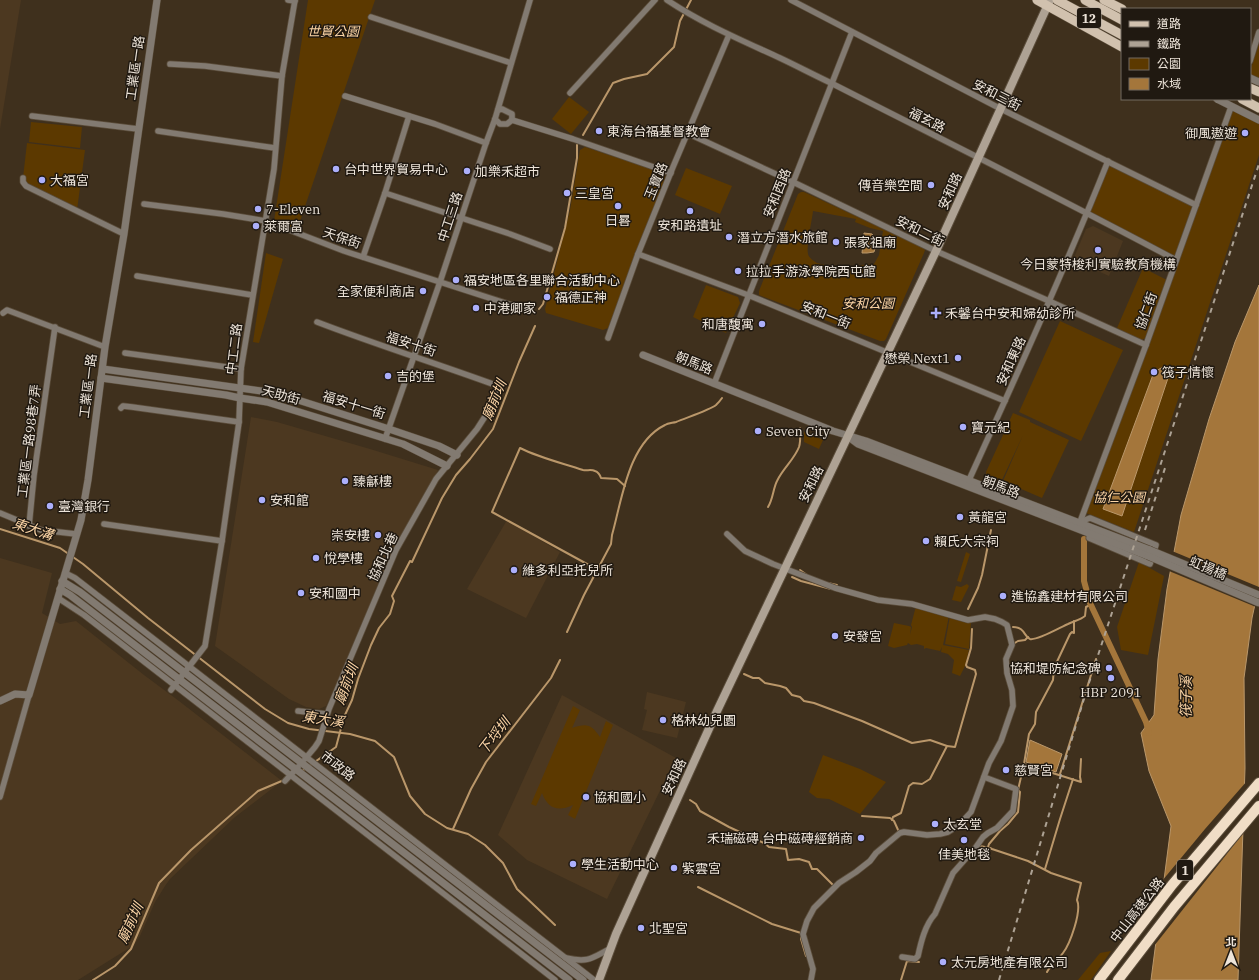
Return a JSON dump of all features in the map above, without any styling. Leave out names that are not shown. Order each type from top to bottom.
[{"type":"highway","name":"中山高速公路","points":[[1099,980],[1172,885],[1259,783]]},
{"type":"highway","name":"1","points":[[1118,980],[1174,907],[1259,806]]},
{"type":"main road","points":[[1037,0],[1049,3],[1121,46]]},
{"type":"main road","name":"12","points":[[1056,0],[1121,34]]},
{"type":"main road","name":"12","points":[[1085,0],[1121,19]]},
{"type":"main road","points":[[1104,0],[1121,8]]},
{"type":"main road","name":"安和路","points":[[599,980],[640,879],[717,711],[936,251],[1049,3]]},
{"type":"main road","points":[[1244,100],[1259,108]]},
{"type":"street","name":"工業區一路","points":[[65,573],[81,520],[88,480],[105,347],[124,234],[157,0]]},
{"type":"street","points":[[288,0],[295,0]]},
{"type":"street","name":"中工二路","points":[[173,688],[205,646],[239,422],[241,370],[252,295],[274,169],[282,76],[295,0]]},
{"type":"street","name":"中工三路","points":[[385,439],[498,110],[530,0]]},
{"type":"street","points":[[570,92],[655,0]]},
{"type":"street","name":"福玄路","points":[[667,0],[687,13],[729,35],[832,83],[1176,260]]},
{"type":"street","name":"安和三街","points":[[791,0],[1001,109],[1196,205]]},
{"type":"street","points":[[370,17],[511,63]]},
{"type":"street","name":"安和西路","points":[[714,384],[852,32]]},
{"type":"street","points":[[1251,58],[1259,32]]},
{"type":"street","name":"玉寶路","points":[[608,338],[638,254],[729,35]]},
{"type":"street","points":[[170,64],[205,66],[282,76]]},
{"type":"street","points":[[345,96],[435,124],[486,143]]},
{"type":"street","points":[[1219,100],[1259,120]]},
{"type":"street","name":"協仁街","points":[[1080,522],[1146,345],[1231,107]]},
{"type":"street","points":[[498,110],[502,109],[512,114],[512,120]]},
{"type":"street","points":[[32,116],[138,129]]},
{"type":"street","points":[[363,257],[386,193],[409,116]]},
{"type":"street","points":[[495,119],[500,124],[507,124],[512,120]]},
{"type":"street","points":[[512,120],[573,139],[671,173]]},
{"type":"street","points":[[158,131],[275,148]]},
{"type":"street","name":"安和二街","points":[[687,133],[936,251],[1049,300],[1146,345]]},
{"type":"street","name":"安和東路","points":[[969,480],[1087,213],[1108,161]]},
{"type":"street","points":[[23,178],[23,182],[26,186],[124,234]]},
{"type":"street","points":[[386,193],[461,217],[550,249]]},
{"type":"street","name":"天保街","points":[[144,204],[266,221],[344,251],[530,311]]},
{"type":"street","name":"安和一街","points":[[638,254],[748,295],[1005,401]]},
{"type":"street","points":[[137,276],[252,295]]},
{"type":"street","points":[[3,313],[7,310],[105,347]]},
{"type":"street","name":"福安十街","points":[[317,322],[498,386]]},
{"type":"street","name":"工業區一路98巷7弄","points":[[29,526],[34,475],[55,327]]},
{"type":"street","points":[[125,353],[241,370]]},
{"type":"street","name":"朝馬路","points":[[643,355],[848,436],[866,441],[1080,522],[1149,553]]},
{"type":"street","points":[[103,369],[241,388]]},
{"type":"street","name":"天助街","points":[[101,378],[267,402],[403,444],[447,466]]},
{"type":"street","name":"協和北巷","points":[[306,757],[315,747],[320,738],[326,717],[396,550],[436,479],[483,420],[498,386]]},
{"type":"street","name":"福安十一街","points":[[241,388],[276,393],[389,429],[439,446],[457,454]]},
{"type":"street","points":[[121,408],[123,406],[132,407],[239,422]]},
{"type":"street","name":"朝馬路","points":[[848,436],[858,444],[1090,534],[1149,553]]},
{"type":"street","points":[[0,513],[41,530],[68,532],[75,537]]},
{"type":"street","points":[[1080,522],[1090,518],[1156,545],[1150,564],[1088,538],[1090,534]]},
{"type":"street","points":[[104,524],[222,541]]},
{"type":"street","points":[[727,534],[745,551],[835,588],[878,600],[912,604],[968,620],[985,617],[995,619],[1007,625],[1012,645],[1006,659],[1007,672],[1012,690],[1013,706],[1001,741],[984,777],[971,812],[959,825],[948,832],[927,835],[904,832],[900,833],[870,861],[839,883],[814,908],[807,921],[803,934],[813,969],[811,980]]},
{"type":"street","name":"虹揚橋","points":[[1149,553],[1259,595]]},
{"type":"street","name":"虹揚橋","points":[[1149,553],[1259,603]]},
{"type":"street","points":[[0,798],[65,573]]},
{"type":"street","name":"市政路","points":[[65,573],[75,578],[594,980]]},
{"type":"street","name":"市政路","points":[[62,581],[72,586],[583,980]]},
{"type":"street","points":[[60,589],[70,595],[568,980]]},
{"type":"street","points":[[58,598],[84,615],[173,688],[555,980]]},
{"type":"street","points":[[0,701],[15,694],[29,695]]},
{"type":"street","points":[[298,711],[326,717]]},
{"type":"street","points":[[286,781],[306,757]]},
{"type":"street","points":[[902,957],[915,959],[918,956],[921,943],[953,873],[983,837],[988,832],[997,828],[1013,811],[1016,789],[984,777]]},
{"type":"street","points":[[564,957],[579,961],[586,960],[611,948]]},
{"type":"shaded area","points":[[0,0],[21,0],[0,129]]},
{"type":"shaded area","name":"今日蒙特梭利實驗教育機構","points":[[1093,226],[1123,241],[1109,276],[1073,260],[1086,229]]},
{"type":"shaded area","name":"安和國中","points":[[251,417],[277,422],[438,470],[397,550],[360,635],[326,706],[319,709],[306,707],[289,699],[215,646]]},
{"type":"shaded area","name":"維多利亞托兒所","points":[[507,520],[560,552],[526,618],[467,589]]},
{"type":"shaded area","points":[[0,558],[52,573],[42,613],[60,624],[76,621],[282,781],[235,817],[170,879],[155,902],[140,936],[134,945],[78,980],[0,980]]},
{"type":"shaded area","name":"格林幼兒園","points":[[647,692],[686,702],[677,738],[642,730],[647,710],[644,709]]},
{"type":"shaded area","name":"協和國小","points":[[562,695],[676,758],[607,899],[527,860],[498,835]]},
{"type":"green space","name":"世貿公園","points":[[308,0],[375,0],[297,230],[277,225],[274,221]]},
{"type":"green space","points":[[1259,44],[1259,82],[1251,78],[1251,68]]},
{"type":"green space","points":[[569,97],[589,112],[571,134],[552,119]]},
{"type":"green space","name":"協仁公園","points":[[1232,109],[1259,123],[1259,155],[1134,532],[1086,513]]},
{"type":"green space","points":[[31,122],[82,127],[80,148],[29,142]]},
{"type":"green space","points":[[27,143],[85,150],[77,210],[26,186],[23,178]]},
{"type":"green space","points":[[585,147],[663,173],[666,179],[608,328],[603,330],[546,313],[545,309],[570,210],[580,150]]},
{"type":"green space","points":[[1109,164],[1193,206],[1175,256],[1090,212]]},
{"type":"green space","points":[[686,168],[732,186],[720,214],[675,195]]},
{"type":"green space","name":"安和公園","points":[[804,192],[922,247],[925,250],[884,341],[880,341],[759,295],[759,291],[798,194]],"holes":[[[813,211],[856,219],[855,222],[883,231],[879,255],[874,264],[861,265],[858,273],[817,263],[809,257],[808,245]]]},
{"type":"green space","points":[[266,253],[283,259],[259,343],[253,342]]},
{"type":"green space","points":[[1143,268],[1167,280],[1146,338],[1141,340],[1117,328]]},
{"type":"green space","points":[[706,285],[738,297],[740,303],[726,333],[693,317]]},
{"type":"green space","points":[[1060,321],[1123,350],[1081,441],[1019,412]]},
{"type":"green space","points":[[1013,413],[1069,440],[1042,498],[1003,481],[1023,435],[1001,482],[987,477],[986,472]]},
{"type":"green space","points":[[804,432],[823,440],[819,449],[804,442]]},
{"type":"green space","points":[[966,552],[970,554],[961,582],[957,581]]},
{"type":"green space","points":[[1139,562],[1164,576],[1148,655],[1121,650],[1117,627]]},
{"type":"green space","points":[[967,584],[969,586],[961,602],[952,600],[956,586],[961,587]]},
{"type":"green space","points":[[916,606],[949,616],[943,645],[969,650],[965,666],[960,676],[952,673],[954,660],[948,654],[941,652],[942,647],[940,651],[926,648],[924,649],[924,646],[917,644],[911,645],[908,643],[907,645],[894,648],[888,646],[894,623],[911,627],[910,635]]},
{"type":"green space","points":[[950,616],[971,622],[969,649],[945,644]]},
{"type":"green space","points":[[573,706],[580,710],[572,728],[585,725],[594,729],[600,737],[606,721],[613,725],[575,819],[568,815],[573,805],[563,808],[554,808],[547,803],[542,793],[536,806],[531,804]]},
{"type":"green space","points":[[823,755],[860,769],[886,782],[860,814],[829,799],[817,798],[809,792]]},
{"type":"green space","points":[[1111,951],[1091,980],[1078,980],[1100,953]]},
{"type":"water","points":[[864,233],[872,234],[875,238],[876,245],[874,252],[862,253]]},
{"type":"water","name":"筏子溪","points":[[1259,285],[1259,586],[1252,618],[1244,678],[1245,768],[1238,980],[1151,980],[1171,826],[1149,771],[1141,733],[1154,715],[1158,659],[1167,589],[1181,515],[1209,419],[1235,342]]},
{"type":"water","points":[[1163,367],[1170,372],[1122,516],[1103,509],[1154,372]]},
{"type":"water","points":[[1030,740],[1062,754],[1056,772],[1026,762]]},
{"type":"pier","points":[[1172,551],[1259,587],[1256,607],[1169,571]]},
{"type":"pier","points":[[1247,781],[1245,831],[1154,946],[1162,881]]},
{"type":"waterway","points":[[583,135],[613,83],[647,74],[674,47],[680,21],[691,0]]},
{"type":"waterway","points":[[539,309],[543,304],[565,228],[577,158],[577,145]]},
{"type":"waterway","name":"廟前圳","points":[[302,771],[336,747],[344,717],[352,700],[371,645],[379,628],[390,614],[394,601],[392,596],[410,561],[412,562],[442,498],[456,475],[493,429],[519,362],[535,326]]},
{"type":"waterway","points":[[567,632],[584,595],[611,544],[628,474],[643,445],[653,433],[665,425],[708,409],[716,405],[722,398]]},
{"type":"waterway","points":[[768,507],[777,481],[799,447],[800,428]]},
{"type":"waterway","points":[[598,570],[492,512],[520,448],[543,458],[583,470],[594,470],[601,478],[617,479],[625,486]]},
{"type":"waterway","name":"東大溪","points":[[0,529],[60,548],[83,564],[148,618],[265,709],[288,723],[309,729],[350,734],[375,741],[394,757],[410,796],[425,814],[447,828],[468,834],[485,845],[503,863],[517,889],[555,925]]},
{"type":"waterway","points":[[968,609],[978,588],[982,575],[991,530]]},
{"type":"waterway","points":[[1084,539],[1084,581],[1090,603],[1146,722],[1149,733]]},
{"type":"waterway","points":[[800,570],[807,575]]},
{"type":"waterway","points":[[792,577],[831,589]]},
{"type":"waterway","points":[[828,583],[837,585]]},
{"type":"waterway","points":[[1013,627],[1017,627],[1022,630],[1030,639],[1038,638],[1085,616],[1086,607],[1090,605]]},
{"type":"waterway","points":[[1074,621],[1074,633],[1072,632],[1070,634],[1054,668],[1053,680],[1036,712],[1035,724],[1029,734],[1024,764],[1081,782],[1081,759]]},
{"type":"waterway","points":[[892,820],[893,817],[901,813],[909,786],[913,783],[922,784],[930,779],[947,746],[955,747],[976,674],[975,670],[967,667],[966,665],[971,648],[972,629]]},
{"type":"waterway","points":[[1013,644],[1018,641],[1025,640],[1028,637]]},
{"type":"waterway","points":[[1060,774],[1096,659]]},
{"type":"waterway","name":"下埒圳","points":[[453,829],[471,789],[486,762],[551,678],[560,660]]},
{"type":"waterway","points":[[744,674],[753,678],[759,678],[765,683],[786,688],[792,695],[800,697],[804,701],[814,703],[862,721],[912,743],[930,740],[947,746]]},
{"type":"waterway","points":[[988,847],[1000,831],[1018,812],[1020,792],[1018,790],[1024,764]]},
{"type":"waterway","points":[[1045,869],[1073,779]]},
{"type":"waterway","name":"廟前圳","points":[[93,980],[115,966],[131,949],[159,883],[191,850],[258,791],[284,780]]},
{"type":"waterway","points":[[690,800],[696,804],[700,811],[729,827],[764,843],[769,847],[786,849],[788,860],[799,859],[809,862],[812,869],[817,869],[834,886]]},
{"type":"waterway","points":[[862,816],[890,818],[894,821],[899,832]]},
{"type":"waterway","points":[[980,846],[1028,861],[1051,873],[1081,883],[1077,900],[1077,919],[1072,935],[1066,949],[1047,972]]},
{"type":"waterway","points":[[698,887],[772,924],[801,933]]},
{"type":"waterway","points":[[801,933],[801,939],[806,956]]},
{"type":"waterway","points":[[901,980],[907,961],[919,962]]},
{"type":"railway","points":[[999,980],[1086,692],[1259,164]]},
{"type":"railway","points":[[1145,530],[1166,465]]},
{"type":"place","name":"東海台福基督教會","points":[[599,131]]},
{"type":"place","name":"御風遨遊","points":[[1245,133]]},
{"type":"place","name":"台中世界貿易中心","points":[[336,169]]},
{"type":"place","name":"加樂禾超市","points":[[467,171]]},
{"type":"place","name":"大福宮","points":[[42,180]]},
{"type":"place","name":"傳音樂空間","points":[[931,185]]},
{"type":"place","name":"三皇宮","points":[[567,193]]},
{"type":"place","name":"日晷","points":[[618,206]]},
{"type":"place","name":"7-Eleven","points":[[258,209]]},
{"type":"place","name":"安和路遺址","points":[[690,211]]},
{"type":"place","name":"萊爾富","points":[[256,226]]},
{"type":"place","name":"潛立方潛水旅館","points":[[729,237]]},
{"type":"place","name":"張家祖廟","points":[[836,242]]},
{"type":"place","name":"今日蒙特梭利實驗教育機構","points":[[1098,250]]},
{"type":"place","name":"拉拉手游泳學院西屯館","points":[[738,271]]},
{"type":"place","name":"福安地區各里聯合活動中心","points":[[456,280]]},
{"type":"place","name":"全家便利商店","points":[[423,291]]},
{"type":"place","name":"福德正神","points":[[547,297]]},
{"type":"place","name":"中港卿家","points":[[476,308]]},
{"type":"place","name":"禾馨台中安和婦幼診所","points":[[936,313]]},
{"type":"place","name":"和唐馥寓","points":[[762,324]]},
{"type":"place","name":"懋榮 Next1","points":[[958,358]]},
{"type":"place","name":"筏子情懷","points":[[1154,372]]},
{"type":"place","name":"吉的堡","points":[[388,376]]},
{"type":"place","name":"寶元紀","points":[[963,427]]},
{"type":"place","name":"Seven City","points":[[758,431]]},
{"type":"place","name":"臻龢樓","points":[[345,481]]},
{"type":"place","name":"安和館","points":[[262,500]]},
{"type":"place","name":"臺灣銀行","points":[[50,506]]},
{"type":"place","name":"黃龍宮","points":[[960,517]]},
{"type":"place","name":"崇安樓","points":[[378,535]]},
{"type":"place","name":"賴氏大宗祠","points":[[926,541]]},
{"type":"place","name":"悅學樓","points":[[316,558]]},
{"type":"place","name":"維多利亞托兒所","points":[[514,570]]},
{"type":"place","name":"安和國中","points":[[301,593]]},
{"type":"place","name":"進協鑫建材有限公司","points":[[1003,596]]},
{"type":"place","name":"安發宮","points":[[835,636]]},
{"type":"place","name":"協和堤防紀念碑","points":[[1109,668]]},
{"type":"place","name":"HBP 2091","points":[[1111,678]]},
{"type":"place","name":"格林幼兒園","points":[[663,720]]},
{"type":"place","name":"慈賢宮","points":[[1006,770]]},
{"type":"place","name":"協和國小","points":[[586,797]]},
{"type":"place","name":"太玄堂","points":[[935,824]]},
{"type":"place","name":"禾瑞磁磚 台中磁磚經銷商","points":[[861,838]]},
{"type":"place","name":"佳美地毯","points":[[964,840]]},
{"type":"place","name":"學生活動中心","points":[[573,864]]},
{"type":"place","name":"紫雲宮","points":[[674,868]]},
{"type":"place","name":"北聖宮","points":[[641,928]]},
{"type":"place","name":"太元房地產有限公司","points":[[943,962]]},
{"type":"water label","name":"東大溝","points":[[33,529]]}]
